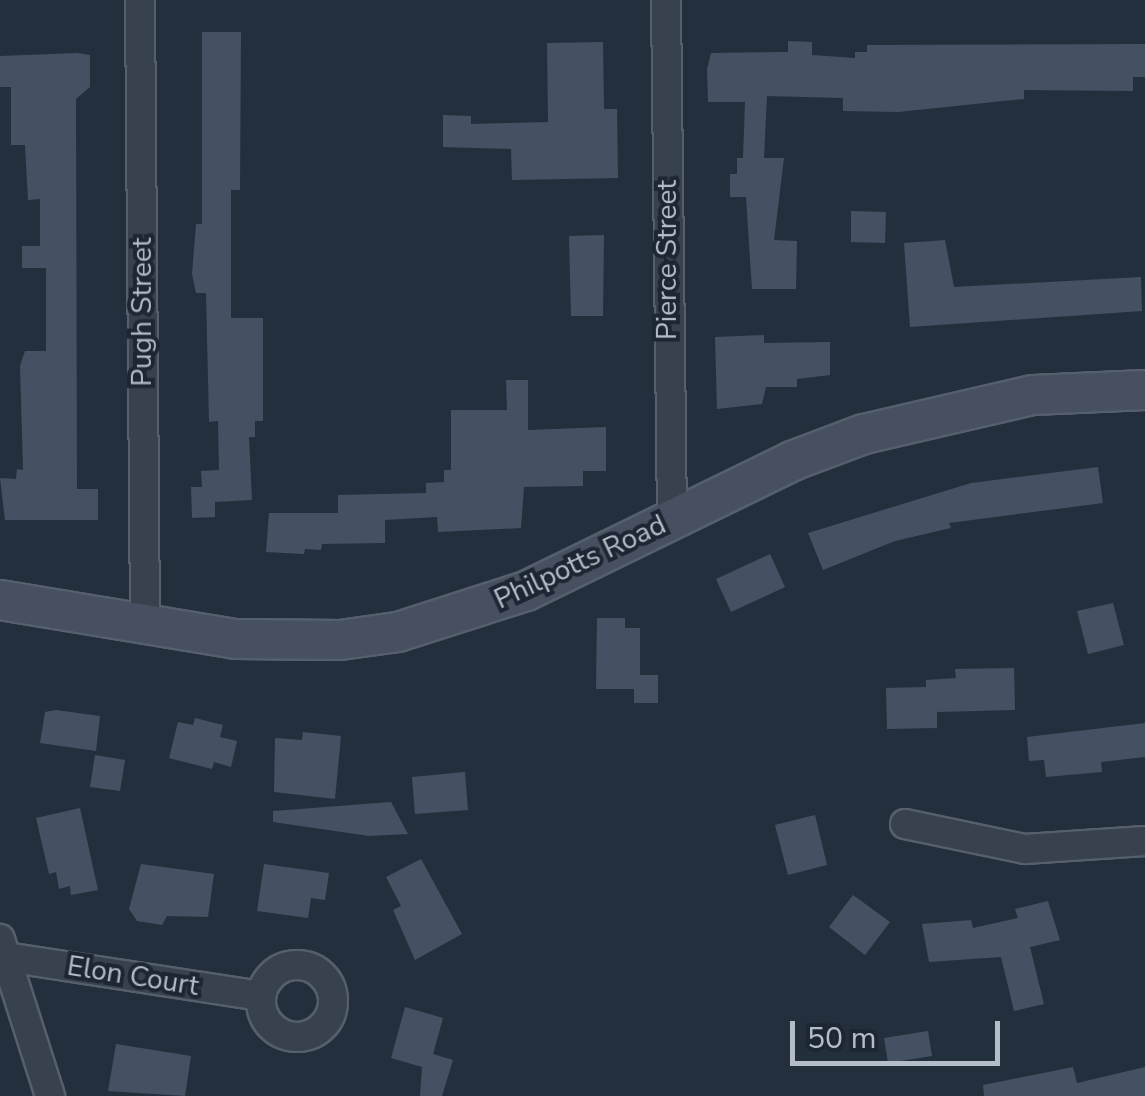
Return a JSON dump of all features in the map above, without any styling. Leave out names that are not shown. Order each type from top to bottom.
[{"type":"street","name":"Pugh Street","points":[[140,0],[145,624]]},
{"type":"street","name":"Pierce Street","points":[[666,0],[672,520]]},
{"type":"street","name":"Philpotts Road","points":[[0,600],[145,624],[293,642],[398,632],[526,591],[864,434],[1034,396],[1145,390]]},
{"type":"street","points":[[905,824],[1025,849],[1145,841]]},
{"type":"street","points":[[3,948],[50,1096]]},
{"type":"street","name":"Elon Court","points":[[3,948],[260,996]]},
{"type":"building","points":[[202,32],[241,32],[240,190],[231,190],[231,318],[263,318],[263,421],[255,421],[255,437],[249,437],[252,500],[215,502],[215,517],[192,518],[191,487],[202,487],[201,471],[219,470],[218,421],[209,422],[206,293],[196,293],[192,274],[196,224],[202,224]]},
{"type":"building","points":[[788,41],[812,42],[812,55],[855,58],[855,52],[867,52],[867,45],[1145,44],[1145,77],[1133,77],[1133,91],[1024,90],[1024,99],[898,112],[843,111],[843,98],[767,96],[764,158],[784,158],[774,240],[797,241],[796,289],[752,289],[746,197],[730,197],[730,174],[737,174],[737,158],[743,158],[745,102],[708,102],[707,69],[711,53],[788,52]]},
{"type":"building","points":[[603,42],[604,109],[617,109],[618,178],[512,180],[511,149],[443,147],[443,115],[471,116],[471,124],[548,122],[547,43]]},
{"type":"building","points":[[90,55],[90,87],[76,99],[77,489],[98,489],[98,520],[5,520],[0,478],[16,479],[17,469],[23,470],[20,366],[25,351],[46,351],[46,268],[22,268],[22,246],[40,246],[40,199],[28,200],[25,145],[11,145],[11,87],[0,87],[0,56]]},
{"type":"building","points":[[851,211],[886,212],[885,243],[851,242]]},
{"type":"building","points":[[604,235],[603,316],[571,316],[569,236]]},
{"type":"building","points":[[945,240],[954,287],[1141,277],[1142,311],[910,327],[904,243]]},
{"type":"building","points":[[764,335],[764,343],[830,342],[830,375],[797,379],[797,387],[766,387],[762,404],[717,409],[715,337]]},
{"type":"building","points":[[506,380],[528,380],[528,430],[606,427],[606,471],[583,471],[583,486],[524,487],[521,528],[438,532],[437,517],[385,520],[385,543],[322,544],[321,550],[305,549],[304,554],[266,552],[269,513],[338,513],[338,495],[426,493],[426,483],[444,482],[444,470],[451,470],[451,410],[507,410]]},
{"type":"building","points":[[1098,467],[1103,503],[949,523],[951,528],[895,541],[823,570],[808,533],[971,483]]},
{"type":"building","points":[[770,554],[785,587],[731,612],[716,579]]},
{"type":"building","points":[[1113,603],[1124,645],[1088,654],[1077,611]]},
{"type":"building","points":[[597,618],[625,618],[625,628],[640,628],[640,675],[658,675],[658,703],[634,703],[634,689],[596,689]]},
{"type":"building","points":[[1014,668],[1015,710],[937,712],[937,728],[887,729],[886,688],[926,687],[926,680],[956,678],[955,669]]},
{"type":"building","points":[[45,712],[100,716],[96,751],[40,743]]},
{"type":"building","points":[[195,718],[223,725],[220,737],[237,741],[231,767],[214,762],[212,769],[169,758],[178,722],[193,725]]},
{"type":"building","points":[[1145,723],[1145,757],[1101,762],[1102,772],[1046,777],[1044,760],[1029,761],[1027,737]]},
{"type":"building","points":[[303,732],[341,736],[335,799],[274,792],[275,738],[302,740]]},
{"type":"building","points":[[95,755],[125,760],[120,791],[90,787]]},
{"type":"building","points":[[465,772],[468,810],[415,814],[412,777]]},
{"type":"building","points":[[391,802],[408,834],[369,836],[273,822],[273,811]]},
{"type":"building","points":[[80,808],[98,890],[71,895],[70,886],[59,889],[56,872],[49,874],[36,818]]},
{"type":"building","points":[[815,815],[827,865],[788,875],[775,825]]},
{"type":"building","points":[[421,859],[462,934],[415,960],[393,910],[401,906],[386,877]]},
{"type":"building","points":[[141,864],[214,874],[208,917],[167,916],[162,925],[137,921],[129,909]]},
{"type":"building","points":[[264,864],[329,873],[325,900],[311,898],[308,918],[257,911]]},
{"type":"building","points":[[853,895],[890,922],[865,955],[829,927]]},
{"type":"building","points":[[1048,901],[1060,940],[1030,947],[1044,1004],[1014,1011],[1001,957],[929,962],[922,924],[971,920],[973,928],[1018,918],[1015,909]]},
{"type":"building","points":[[405,1007],[443,1018],[433,1054],[453,1060],[442,1096],[420,1096],[422,1067],[391,1058]]},
{"type":"building","points":[[928,1031],[932,1056],[888,1063],[884,1038]]},
{"type":"building","points":[[116,1044],[191,1056],[185,1096],[108,1091]]},
{"type":"building","points":[[1073,1067],[1077,1083],[1145,1067],[1145,1096],[984,1096],[983,1085]]}]
